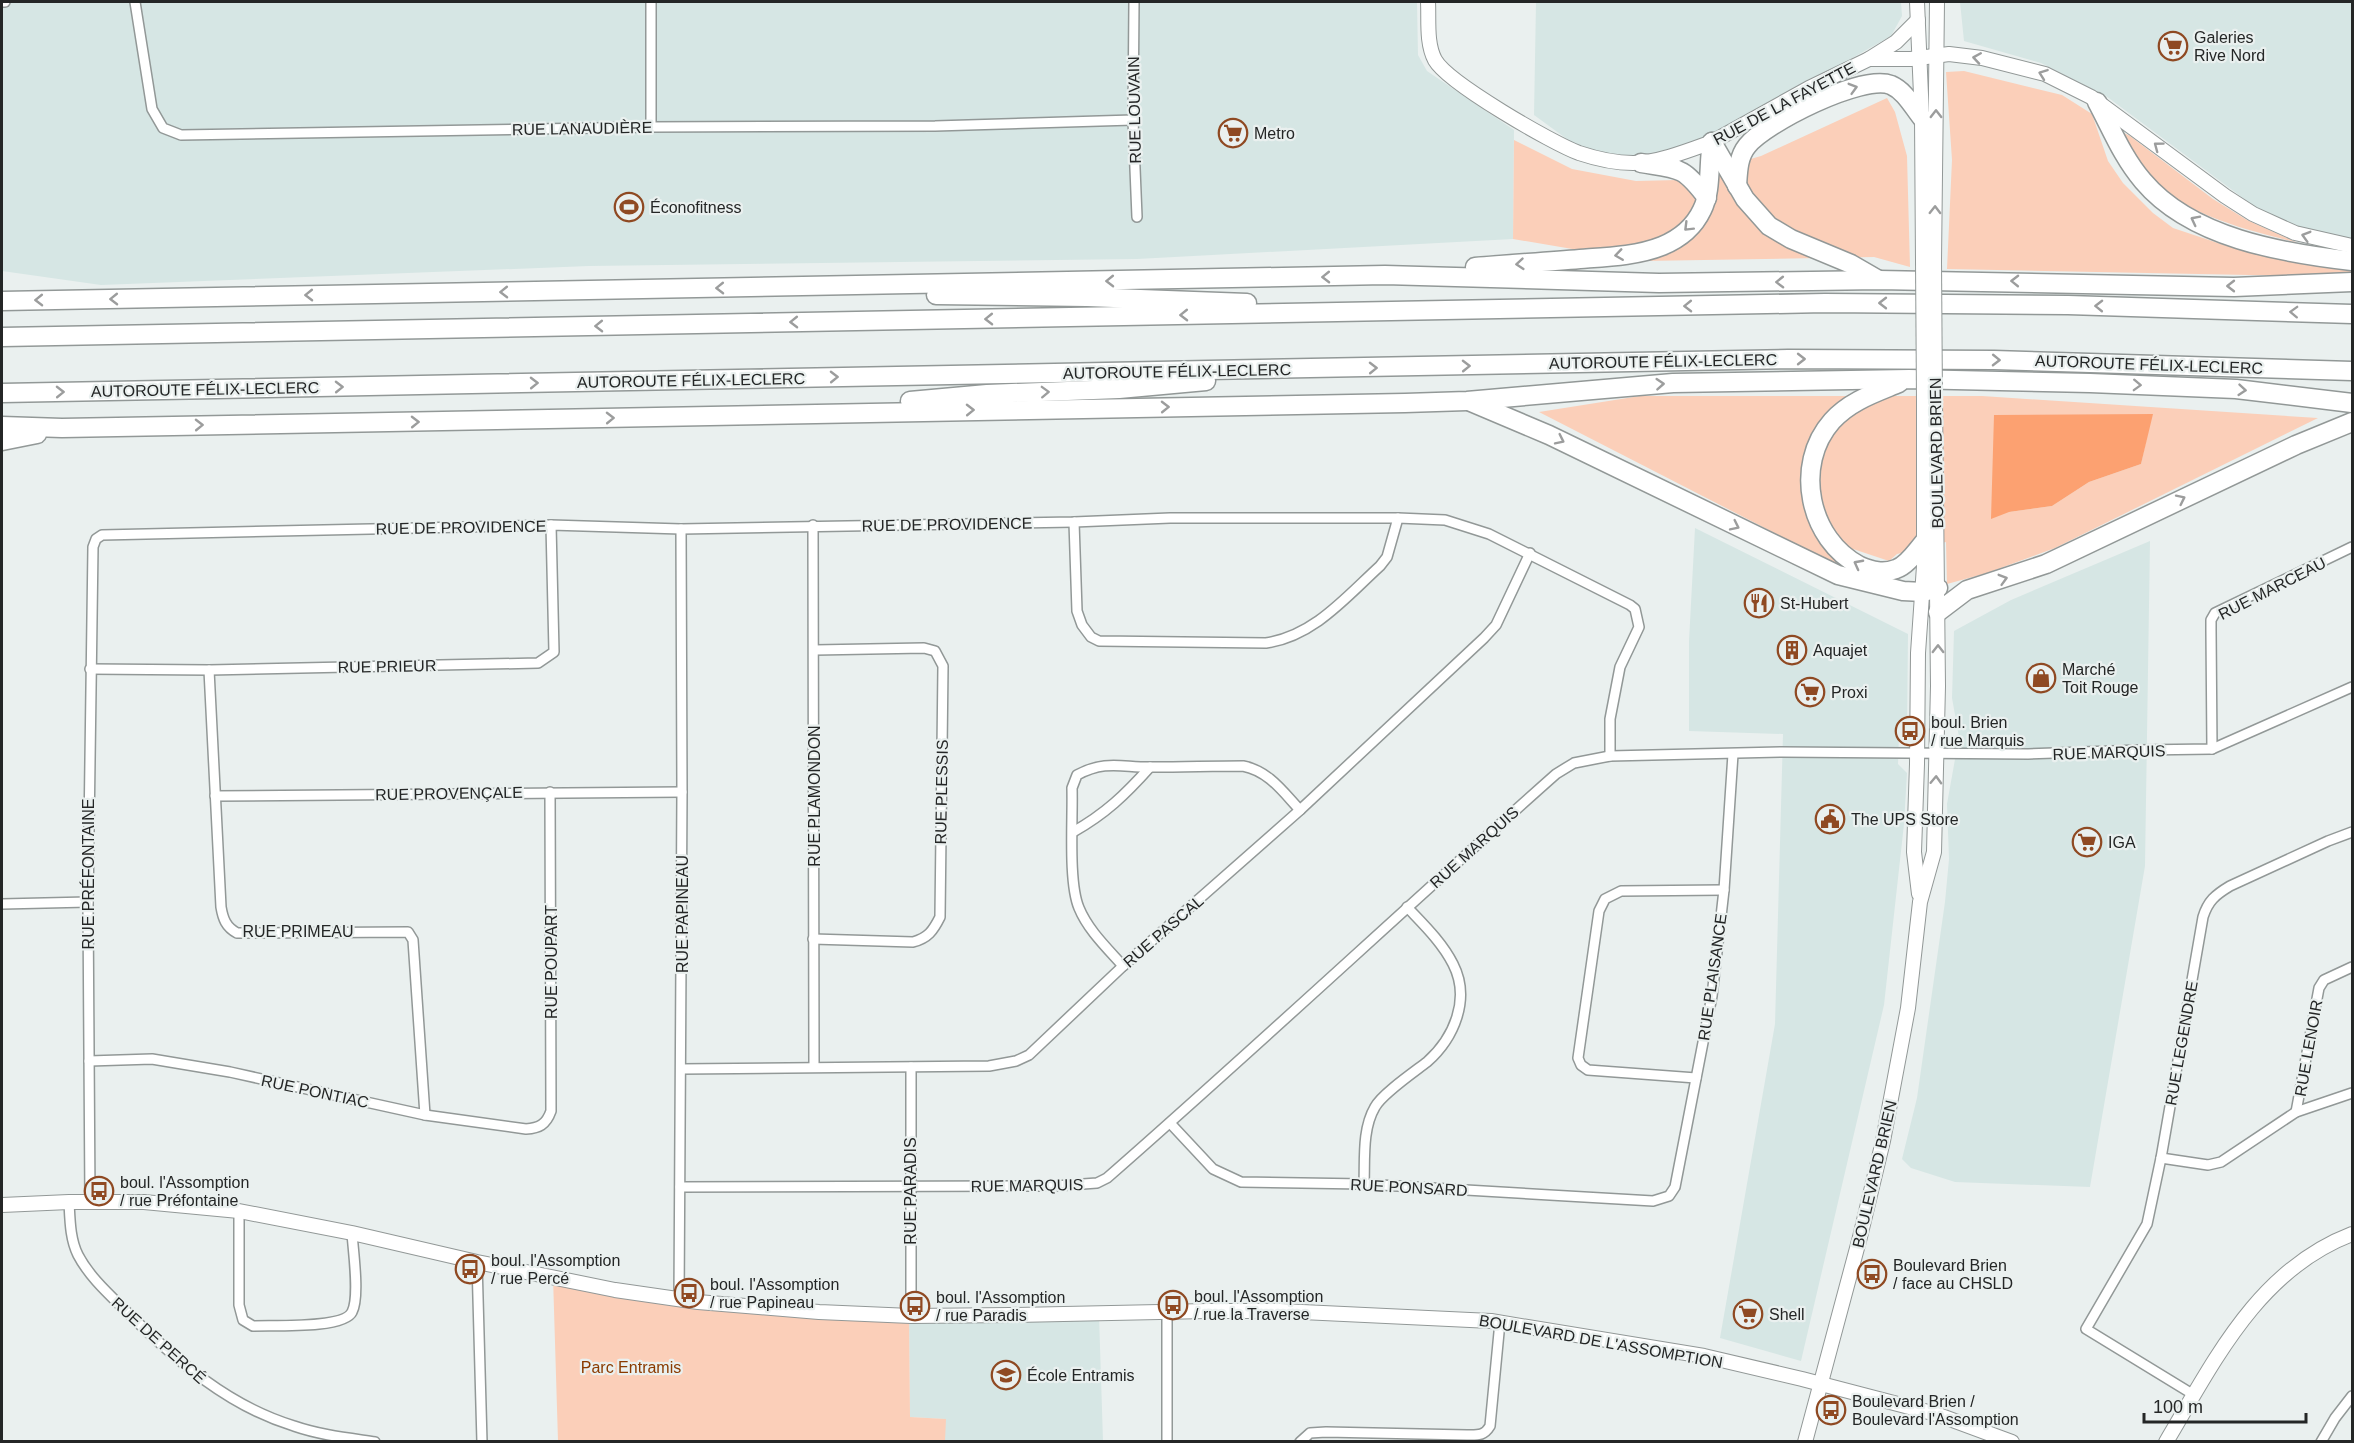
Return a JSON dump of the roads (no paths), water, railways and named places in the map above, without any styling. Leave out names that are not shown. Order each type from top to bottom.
[{"type":"highway","points":[[1737,186],[1741,157],[1749,143],[1766,130],[1804,109],[1847,89],[1872,83],[1893,86],[1905,95],[1922,118]]},
{"type":"highway","points":[[2097,102],[2136,173],[2158,196],[2183,213],[2216,230],[2248,241],[2306,254],[2352,261]]},
{"type":"highway","points":[[1712,142],[1737,186],[1757,214],[1777,231],[1808,247],[1851,264],[1879,280]]},
{"type":"highway","points":[[1384,275],[1611,257],[1649,250],[1672,241],[1687,230],[1700,214],[1707,198],[1712,142]]},
{"type":"highway","points":[[1641,163],[1684,172],[1692,178],[1707,198]]},
{"type":"highway","points":[[4,300],[1384,275],[1659,283],[1879,280],[2234,286],[2352,282]]},
{"type":"highway","points":[[820,287],[961,297],[1087,297],[1452,310]]},
{"type":"highway","points":[[2,337],[1901,303],[2352,314]]},
{"type":"highway","name":"AUTOROUTE FÉLIX-LECLERC","points":[[2,393],[1700,360],[1946,359],[2352,371]]},
{"type":"highway","points":[[744,415],[987,394],[1119,390],[1337,368]]},
{"type":"highway","points":[[1909,380],[1862,398],[1833,420],[1821,437],[1814,454],[1811,471],[1812,495],[1817,518],[1829,541],[1841,554],[1865,568],[1882,572],[1899,568],[1908,562],[1925,541]]},
{"type":"highway","points":[[2,426],[62,428],[1467,400],[1702,382],[1909,380],[2211,388],[2249,390],[2352,403]]},
{"type":"highway","points":[[1467,400],[1557,438],[1829,572],[1908,592],[1930,590]]},
{"type":"highway","points":[[1938,612],[1967,590],[2046,564],[2296,444],[2352,422]]},
{"type":"highway","points":[[2,441],[62,428]]},
{"type":"street","name":"RUE LANAUDIÈRE","points":[[135,2],[152,109],[164,128],[173,134],[651,127],[935,126],[1133,120]]},
{"type":"street","points":[[651,2],[651,127]]},
{"type":"street","name":"RUE LOUVAIN","points":[[1134,2],[1133,120],[1137,218]]},
{"type":"street","name":"RUE DE LA FAYETTE","points":[[1428,2],[1429,34],[1433,55],[1439,66],[1452,78],[1567,148],[1607,160],[1641,163],[1712,142],[1801,92],[1869,59],[1920,58],[1936,55],[1971,56],[2018,66],[2058,80],[2097,102],[2225,196],[2262,219],[2295,233],[2352,246]]},
{"type":"street","name":"BOULEVARD BRIEN","points":[[1917,2],[1928,261],[1930,590],[1918,653],[1914,852],[1920,902]]},
{"type":"street","name":"BOULEVARD BRIEN","points":[[1928,261],[1937,2]]},
{"type":"street","points":[[1869,59],[1896,42],[1918,20]]},
{"type":"street","name":"BOULEVARD BRIEN","points":[[1805,1442],[1886,1131],[1908,1008],[1920,902],[1934,852],[1938,612],[1930,590],[1925,541],[1929,402]]},
{"type":"street","name":"RUE DE PROVIDENCE","points":[[93,547],[96,539],[102,535],[551,525],[681,529],[1074,522],[1170,518],[1445,520],[1489,534],[1530,553],[1635,609],[1639,627],[1620,667],[1610,719],[1610,756]]},
{"type":"street","points":[[1074,522],[1077,611],[1090,637],[1099,641],[1266,643],[1285,640],[1316,624],[1380,566],[1387,557],[1398,518]]},
{"type":"street","name":"RUE PRIEUR","points":[[90,669],[209,670],[538,663],[554,652],[551,525]]},
{"type":"street","name":"RUE PLAMONDON","points":[[813,525],[814,1066]]},
{"type":"street","name":"RUE PAPINEAU","points":[[679,1300],[681,529]]},
{"type":"street","name":"RUE PRÉFONTAINE","points":[[90,1201],[88,903],[93,547]]},
{"type":"street","name":"RUE MARCEAU","points":[[2212,749],[2211,620],[2215,613],[2352,547]]},
{"type":"street","name":"RUE PASCAL","points":[[681,1069],[989,1066],[1016,1061],[1029,1054],[1123,966],[1300,810],[1496,625],[1530,553]]},
{"type":"street","name":"RUE PLESSIS","points":[[813,939],[913,942],[925,939],[934,931],[940,916],[943,678],[943,666],[935,651],[924,648],[815,650]]},
{"type":"street","name":"RUE PRIMEAU","points":[[209,670],[221,907],[224,920],[230,929],[237,933],[408,932],[413,940],[425,1115]]},
{"type":"street","name":"RUE MARQUIS","points":[[680,1186],[1055,1186],[1097,1183],[1107,1178],[1170,1123],[1556,774],[1574,763],[1610,756],[2028,754],[2212,749],[2352,687]]},
{"type":"street","name":"RUE PLAISANCE","points":[[1670,1196],[1676,1187],[1712,996],[1724,890],[1733,754]]},
{"type":"street","points":[[1123,966],[1089,927],[1078,906],[1073,884],[1072,788],[1077,775],[1092,767],[1108,764],[1150,768],[1243,766],[1257,768],[1269,777],[1300,810]]},
{"type":"street","points":[[1073,832],[1101,815],[1126,795],[1150,768]]},
{"type":"street","name":"RUE POUPART","points":[[540,1127],[548,1119],[551,1111],[550,792]]},
{"type":"street","name":"RUE PROVENÇALE","points":[[215,796],[682,792]]},
{"type":"street","name":"RUE LEGENDRE","points":[[2194,1395],[2086,1329],[2147,1224],[2207,904],[2215,895],[2230,886],[2352,832]]},
{"type":"street","points":[[1696,1078],[1588,1070],[1581,1065],[1578,1058],[1599,911],[1605,899],[1621,891],[1724,890]]},
{"type":"street","points":[[2,904],[88,903]]},
{"type":"street","points":[[1364,1184],[1365,1142],[1369,1120],[1376,1105],[1439,1051],[1456,1023],[1461,997],[1454,965],[1439,941],[1407,907]]},
{"type":"street","name":"RUE LENOIR","points":[[2296,1112],[2319,988],[2324,980],[2352,967]]},
{"type":"street","name":"RUE PONTIAC","points":[[89,1061],[152,1059],[198,1066],[425,1115],[526,1129],[540,1127]]},
{"type":"street","name":"RUE PARADIS","points":[[911,1067],[911,1316]]},
{"type":"street","points":[[2161,1158],[2208,1165],[2221,1162],[2296,1112],[2352,1093]]},
{"type":"street","name":"RUE PONSARD","points":[[1170,1123],[1213,1169],[1241,1182],[1364,1184],[1653,1201],[1670,1196]]},
{"type":"street","name":"BOULEVARD DE L'ASSOMPTION","points":[[2,1205],[90,1201],[180,1204],[239,1211],[352,1233],[586,1285],[679,1300],[819,1312],[911,1316],[1281,1311],[1444,1317],[1500,1322],[1704,1356],[1936,1414],[2012,1442]]},
{"type":"street","name":"RUE DE PERCÉ","points":[[69,1202],[72,1241],[87,1269],[136,1322],[202,1380],[237,1401],[294,1426],[334,1436],[375,1442]]},
{"type":"street","points":[[239,1211],[239,1305],[243,1320],[253,1326],[331,1323],[347,1318],[352,1313],[356,1299],[352,1233]]},
{"type":"street","points":[[2166,1442],[2226,1342],[2265,1291],[2311,1254],[2352,1234]]},
{"type":"street","points":[[477,1262],[482,1442]]},
{"type":"street","points":[[1167,1312],[1167,1442]]},
{"type":"street","points":[[1300,1442],[1310,1433],[1326,1432],[1467,1436],[1486,1432],[1490,1426],[1500,1322]]},
{"type":"street","points":[[2321,1442],[2335,1418],[2352,1396]]},
{"type":"place","name":"Galeries Rive Nord","points":[[2173,46]]},
{"type":"place","name":"Metro","points":[[1233,133]]},
{"type":"place","name":"Éconofitness","points":[[629,207]]},
{"type":"place","name":"St-Hubert","points":[[1759,603]]},
{"type":"place","name":"Aquajet","points":[[1792,650]]},
{"type":"place","name":"Marché Toit Rouge","points":[[2041,678]]},
{"type":"place","name":"Proxi","points":[[1810,692]]},
{"type":"place","name":"boul. Brien / rue Marquis","points":[[1910,731]]},
{"type":"place","name":"The UPS Store","points":[[1830,819]]},
{"type":"place","name":"IGA","points":[[2087,842]]},
{"type":"place","name":"boul. l'Assomption / rue Préfontaine","points":[[99,1191]]},
{"type":"place","name":"boul. l'Assomption / rue Percé","points":[[470,1269]]},
{"type":"place","name":"Boulevard Brien / face au CHSLD","points":[[1872,1274]]},
{"type":"place","name":"boul. l'Assomption / rue Papineau","points":[[689,1293]]},
{"type":"place","name":"boul. l'Assomption / rue la Traverse","points":[[1173,1305]]},
{"type":"place","name":"boul. l'Assomption / rue Paradis","points":[[915,1306]]},
{"type":"place","name":"Shell","points":[[1748,1314]]},
{"type":"place","name":"École Entramis","points":[[1006,1375]]},
{"type":"place","name":"Boulevard Brien / Boulevard l'Assomption","points":[[1831,1410]]},
{"type":"park label","name":"Parc Entramis","points":[[631,1367]]}]
